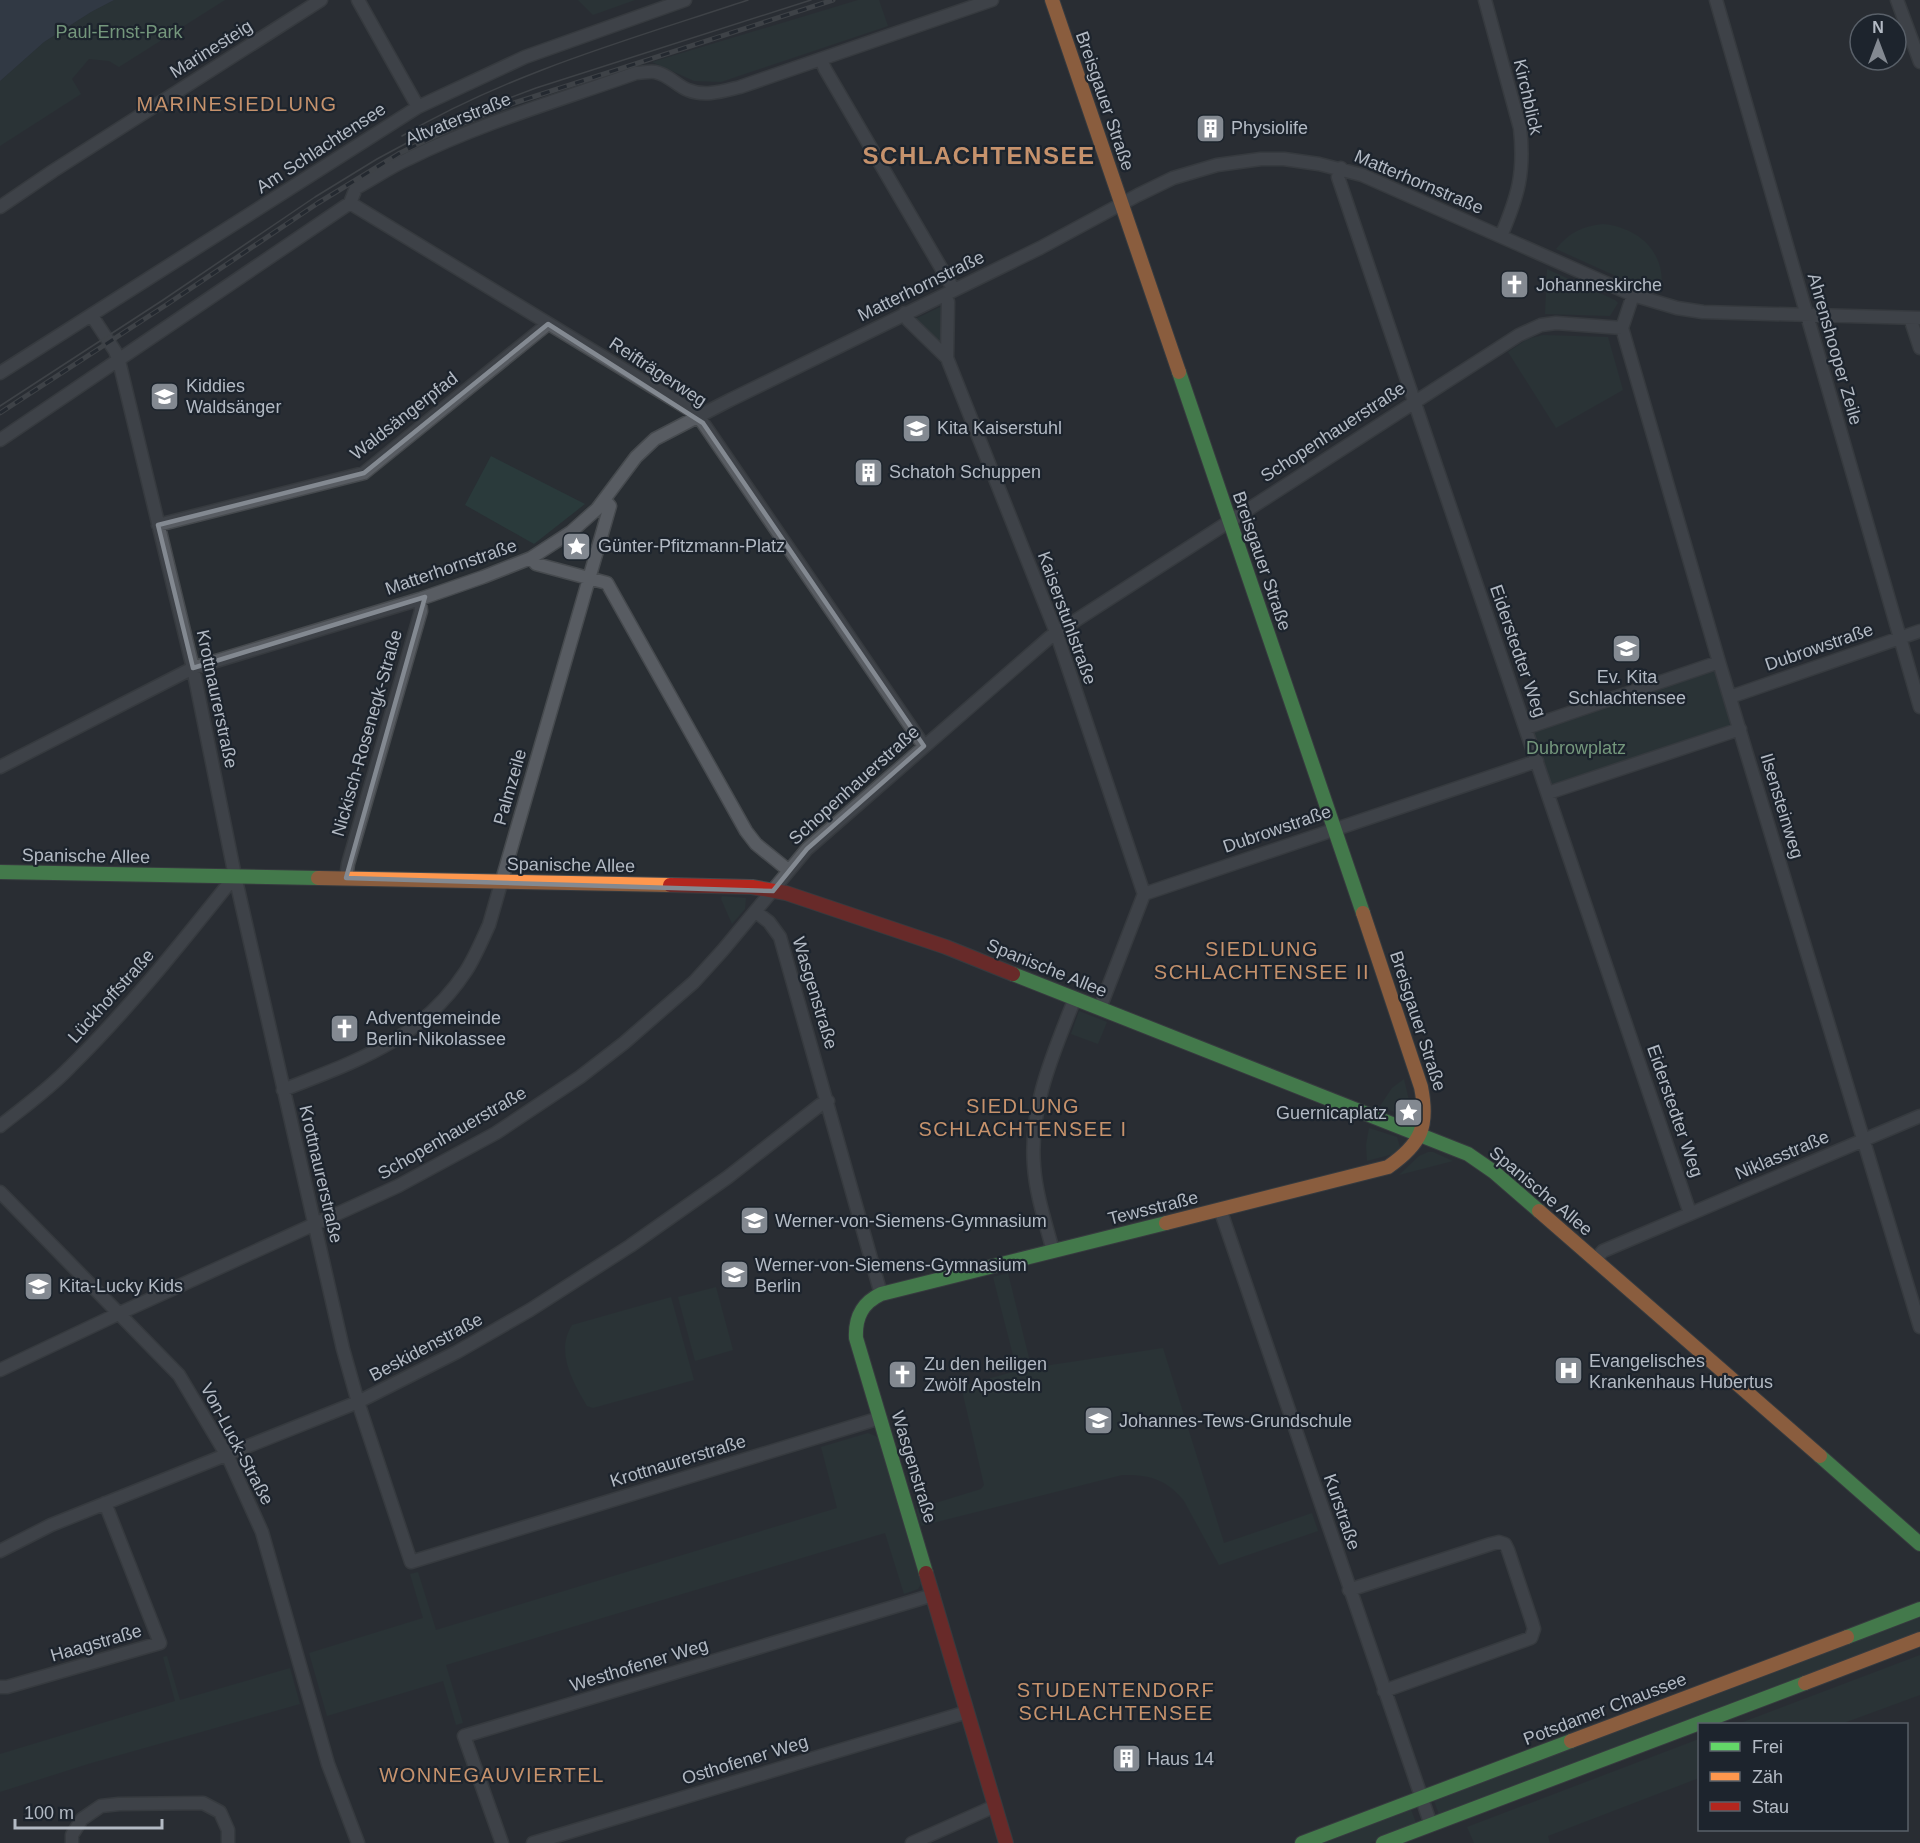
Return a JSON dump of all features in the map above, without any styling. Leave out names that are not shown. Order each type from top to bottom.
[{"type":"main road","name":"Breisgauer Straße","points":[[1052,0],[1424,1094],[1426,1108],[1419,1134]]},
{"type":"main road","name":"Spanische Allee","points":[[0,872],[747,886],[815,902],[946,947],[1452,1146],[1481,1162],[1920,1544]]},
{"type":"main road","name":"Tewsstraße","points":[[882,1294],[1388,1167],[1408,1154],[1419,1134]]},
{"type":"main road","name":"Wasgenstraße","points":[[882,1294],[871,1298],[864,1305],[857,1317],[856,1329],[880,1419],[1006,1843]]},
{"type":"main road","name":"Potsdamer Chaussee","points":[[1302,1843],[1920,1608]]},
{"type":"main road","points":[[1699,1723],[1920,1639]]},
{"type":"main road","points":[[1383,1843],[1698,1723]]},
{"type":"street","name":"Marinesteig","points":[[0,207],[321,0]]},
{"type":"street","points":[[358,0],[418,107]]},
{"type":"street","name":"Am Schlachtensee","points":[[0,373],[418,107],[525,57],[685,0]]},
{"type":"street","name":"Altvaterstraße","points":[[0,440],[351,203],[356,188],[407,159],[508,117],[636,74],[654,72],[687,90],[712,93],[740,87],[992,0]]},
{"type":"street","name":"Kirchblick","points":[[1485,0],[1520,128],[1522,144],[1516,201],[1501,236]]},
{"type":"street","name":"Ahrenshooper Zeile","points":[[1716,0],[1920,707]]},
{"type":"street","points":[[1897,0],[1920,62]]},
{"type":"street","name":"Kaiserstuhlstraße","points":[[822,59],[825,69],[949,292],[947,358],[1056,632],[1144,894]]},
{"type":"street","name":"Matterhornstraße","points":[[0,767],[193,668],[420,599],[531,558],[571,532],[605,500],[644,448],[655,439],[697,416],[1040,248],[1173,178],[1217,165],[1242,161],[1290,160],[1341,168],[1362,175],[1633,295],[1677,308],[1702,312],[1915,318]]},
{"type":"street","name":"Eiderstedter Weg","points":[[1341,168],[1338,177],[1690,1213]]},
{"type":"street","name":"Reifträgerweg","points":[[351,203],[692,411],[703,423],[924,746]]},
{"type":"street","points":[[1622,328],[1633,295]]},
{"type":"street","name":"Kaiserstuhlstraße","points":[[905,313],[908,320],[947,358]]},
{"type":"street","name":"Krottnaurerstraße","points":[[92,316],[119,361],[193,668],[235,876],[343,1349],[358,1402],[411,1562],[880,1419]]},
{"type":"street","points":[[1915,318],[1920,348]]},
{"type":"street","name":"Schopenhauerstraße","points":[[0,1370],[398,1186],[496,1133],[580,1077],[624,1043],[694,982],[774,891],[788,870],[807,849],[1056,632],[1519,334],[1541,325],[1556,323],[1622,328]]},
{"type":"street","name":"Waldsängerpfad","points":[[158,525],[364,473],[548,324]]},
{"type":"street","name":"Ilsensteinweg","points":[[1622,328],[1719,662],[1920,1327]]},
{"type":"street","name":"Palmzeile","points":[[283,1090],[374,1053],[393,1042],[432,1012],[447,997],[473,959],[489,925],[610,506],[605,500]]},
{"type":"street","points":[[531,558],[536,564],[607,583],[746,831],[756,844],[788,870]]},
{"type":"street","name":"Nickisch-Rosenegk-Straße","points":[[346,878],[421,611],[420,599]]},
{"type":"street","name":"Dubrowstraße","points":[[1730,697],[1920,631]]},
{"type":"street","points":[[1526,728],[1719,662]]},
{"type":"street","points":[[1548,793],[1740,729]]},
{"type":"street","name":"Dubrowstraße","points":[[1144,894],[1537,762]]},
{"type":"street","name":"Lückhoffstraße","points":[[0,1126],[69,1069],[122,1013],[172,957],[235,876]]},
{"type":"street","points":[[1100,1008],[1144,894]]},
{"type":"street","name":"Wasgenstraße","points":[[756,912],[769,922],[780,937],[882,1294]]},
{"type":"street","points":[[1053,1251],[1034,1166],[1036,1118],[1045,1076],[1075,998]]},
{"type":"street","name":"Beskidenstraße","points":[[0,1551],[51,1525],[358,1402],[457,1352],[556,1294],[666,1221],[728,1177],[820,1104],[828,1101]]},
{"type":"street","name":"Niklasstraße","points":[[1595,1260],[1603,1251],[1920,1116]]},
{"type":"street","name":"Von-Luck-Straße","points":[[0,1192],[179,1375],[226,1454],[262,1532],[328,1764],[358,1843]]},
{"type":"street","name":"Kurstraße","points":[[1220,1209],[1431,1825]]},
{"type":"street","name":"Haagstraße","points":[[0,1687],[7,1687],[160,1643],[105,1503]]},
{"type":"street","points":[[1349,1590],[1499,1542],[1505,1544],[1511,1561],[1534,1629],[1531,1638],[1384,1691]]},
{"type":"street","name":"Westhofener Weg","points":[[502,1843],[464,1736],[933,1596]]},
{"type":"street","name":"Osthofener Weg","points":[[533,1843],[968,1712]]},
{"type":"street","points":[[72,1843],[72,1835],[82,1819],[100,1806],[203,1803],[220,1812],[228,1830],[228,1843]]},
{"type":"street","points":[[912,1843],[995,1806]]},
{"type":"highlighted area","points":[[548,324],[703,423],[924,746],[807,849],[773,891],[346,878],[425,597],[193,668],[158,525],[364,473]]},
{"type":"green space","name":"Paul-Ernst-Park","points":[[114,0],[225,0],[119,67],[109,61],[89,59],[72,79],[81,94],[0,146],[0,81],[44,42]]},
{"type":"green space","points":[[578,0],[635,0],[593,15]]},
{"type":"green space","points":[[858,0],[879,0],[888,26],[721,82],[694,81],[652,62]]},
{"type":"green space","points":[[1603,224],[1629,231],[1648,245],[1660,266],[1661,293],[1638,286],[1556,249],[1576,231]]},
{"type":"green space","points":[[1547,269],[1618,303],[1610,316],[1545,314]]},
{"type":"green space","points":[[942,306],[942,346],[915,319]]},
{"type":"green space","points":[[1543,335],[1608,337],[1623,390],[1556,428],[1508,352],[1527,339]]},
{"type":"green space","points":[[491,456],[585,504],[534,544],[465,505]]},
{"type":"green space","name":"Dubrowplatz","points":[[1715,668],[1733,722],[1732,727],[1554,785],[1550,782],[1534,735],[1535,730]]},
{"type":"green space","points":[[722,896],[746,898],[745,909],[732,924],[721,899]]},
{"type":"green space","points":[[1079,1011],[1107,1022],[1098,1044],[1071,1034]]},
{"type":"green space","points":[[1404,1079],[1411,1109],[1399,1114],[1380,1106],[1392,1088]]},
{"type":"green space","points":[[1369,1128],[1397,1137],[1400,1147],[1393,1154],[1367,1161],[1366,1145]]},
{"type":"green space","points":[[1428,1152],[1453,1161],[1399,1175],[1419,1156]]},
{"type":"green space","points":[[1008,1273],[1029,1358],[1035,1364],[1044,1366],[1163,1348],[1224,1543],[1312,1513],[1318,1531],[1219,1565],[1178,1494],[1157,1480],[1132,1475],[1122,1475],[921,1526],[916,1509],[981,1489],[984,1485],[961,1386],[1017,1371],[993,1277]]},
{"type":"green space","points":[[716,1287],[733,1350],[695,1361],[678,1297]]},
{"type":"green space","points":[[671,1297],[694,1380],[593,1408],[587,1406],[568,1367],[565,1346],[572,1325]]},
{"type":"green space","points":[[868,1433],[878,1437],[921,1584],[918,1589],[904,1594],[885,1533],[446,1665],[463,1723],[456,1725],[443,1681],[327,1716],[309,1653],[423,1618],[410,1574],[418,1572],[436,1630],[837,1508],[821,1447]]},
{"type":"green space","points":[[1920,1613],[1920,1634],[1440,1817],[1433,1798]]},
{"type":"green space","points":[[1920,1655],[1920,1695],[1844,1723],[1741,1723]]},
{"type":"green space","points":[[167,1656],[180,1700],[290,1668],[300,1704],[88,1764],[0,1792],[0,1754],[175,1701],[163,1657]]},
{"type":"green space","points":[[1698,1739],[1698,1778],[1548,1836],[1550,1843],[1474,1843],[1467,1827]]},
{"type":"green space","points":[[1410,1807],[1417,1825],[1370,1843],[1315,1843]]},
{"type":"water","points":[[0,0],[114,0],[44,42],[0,81]]},
{"type":"tram line","points":[[402,136],[485,94],[571,59],[748,0]]},
{"type":"tram line","points":[[0,406],[315,197],[416,138],[472,112],[536,88],[811,0]]},
{"type":"railway","points":[[0,413],[318,203],[400,153],[454,127],[514,103],[833,0]]},
{"type":"traffic: fast","points":[[1179,372],[1363,913]]},
{"type":"traffic: fast","points":[[0,872],[318,878]]},
{"type":"traffic: fast","points":[[1013,974],[1468,1154],[1494,1172],[1539,1211]]},
{"type":"traffic: fast","points":[[926,1573],[856,1338],[858,1317],[864,1306],[881,1294],[1166,1223]]},
{"type":"traffic: fast","points":[[1820,1456],[1920,1544]]},
{"type":"traffic: fast","points":[[1847,1637],[1920,1609]]},
{"type":"traffic: fast","points":[[1700,1723],[1805,1683]]},
{"type":"traffic: fast","points":[[1383,1843],[1698,1724]]},
{"type":"traffic: fast","points":[[1302,1843],[1571,1741]]},
{"type":"traffic: slow","points":[[1052,0],[1179,372]]},
{"type":"traffic: slow","points":[[318,878],[670,885]]},
{"type":"traffic: slow","points":[[1166,1223],[1388,1167],[1415,1142],[1423,1124],[1421,1087],[1363,913]]},
{"type":"traffic: slow","points":[[1539,1211],[1820,1456]]},
{"type":"traffic: slow","points":[[1571,1741],[1847,1637]]},
{"type":"traffic: slow","points":[[1805,1683],[1920,1639]]},
{"type":"traffic: jam","points":[[670,885],[752,887],[786,893],[946,947],[1013,974]]},
{"type":"traffic: jam","points":[[926,1573],[1006,1843]]},
{"type":"place","name":"Physiolife","points":[[1210,128]]},
{"type":"place","name":"Johanneskirche","points":[[1515,285]]},
{"type":"place","name":"Kiddies Waldsänger","points":[[165,396]]},
{"type":"place","name":"Kita Kaiserstuhl","points":[[916,428]]},
{"type":"place","name":"Schatoh Schuppen","points":[[868,472]]},
{"type":"place","name":"Günter-Pfitzmann-Platz","points":[[577,546]]},
{"type":"place","name":"Ev. Kita Schlachtensee","points":[[1627,648]]},
{"type":"place","name":"Adventgemeinde Berlin-Nikolassee","points":[[345,1028]]},
{"type":"place","name":"Guernicaplatz","points":[[1408,1113]]},
{"type":"place","name":"Werner-von-Siemens-Gymnasium","points":[[754,1221]]},
{"type":"place","name":"Werner-von-Siemens-Gymnasium Berlin","points":[[734,1275]]},
{"type":"place","name":"Kita-Lucky Kids","points":[[38,1286]]},
{"type":"place","name":"Evangelisches Krankenhaus Hubertus","points":[[1568,1371]]},
{"type":"place","name":"Zu den heiligen Zwölf Aposteln","points":[[903,1374]]},
{"type":"place","name":"Johannes-Tews-Grundschule","points":[[1098,1421]]},
{"type":"place","name":"Haus 14","points":[[1126,1759]]},
{"type":"district","name":"MARINESIEDLUNG","points":[[237,104]]},
{"type":"district","name":"SCHLACHTENSEE","points":[[979,156]]},
{"type":"district","name":"SIEDLUNG SCHLACHTENSEE II","points":[[1262,960]]},
{"type":"district","name":"SIEDLUNG SCHLACHTENSEE I","points":[[1023,1118]]},
{"type":"district","name":"STUDENTENDORF SCHLACHTENSEE","points":[[1116,1702]]},
{"type":"district","name":"WONNEGAUVIERTEL","points":[[492,1775]]}]
